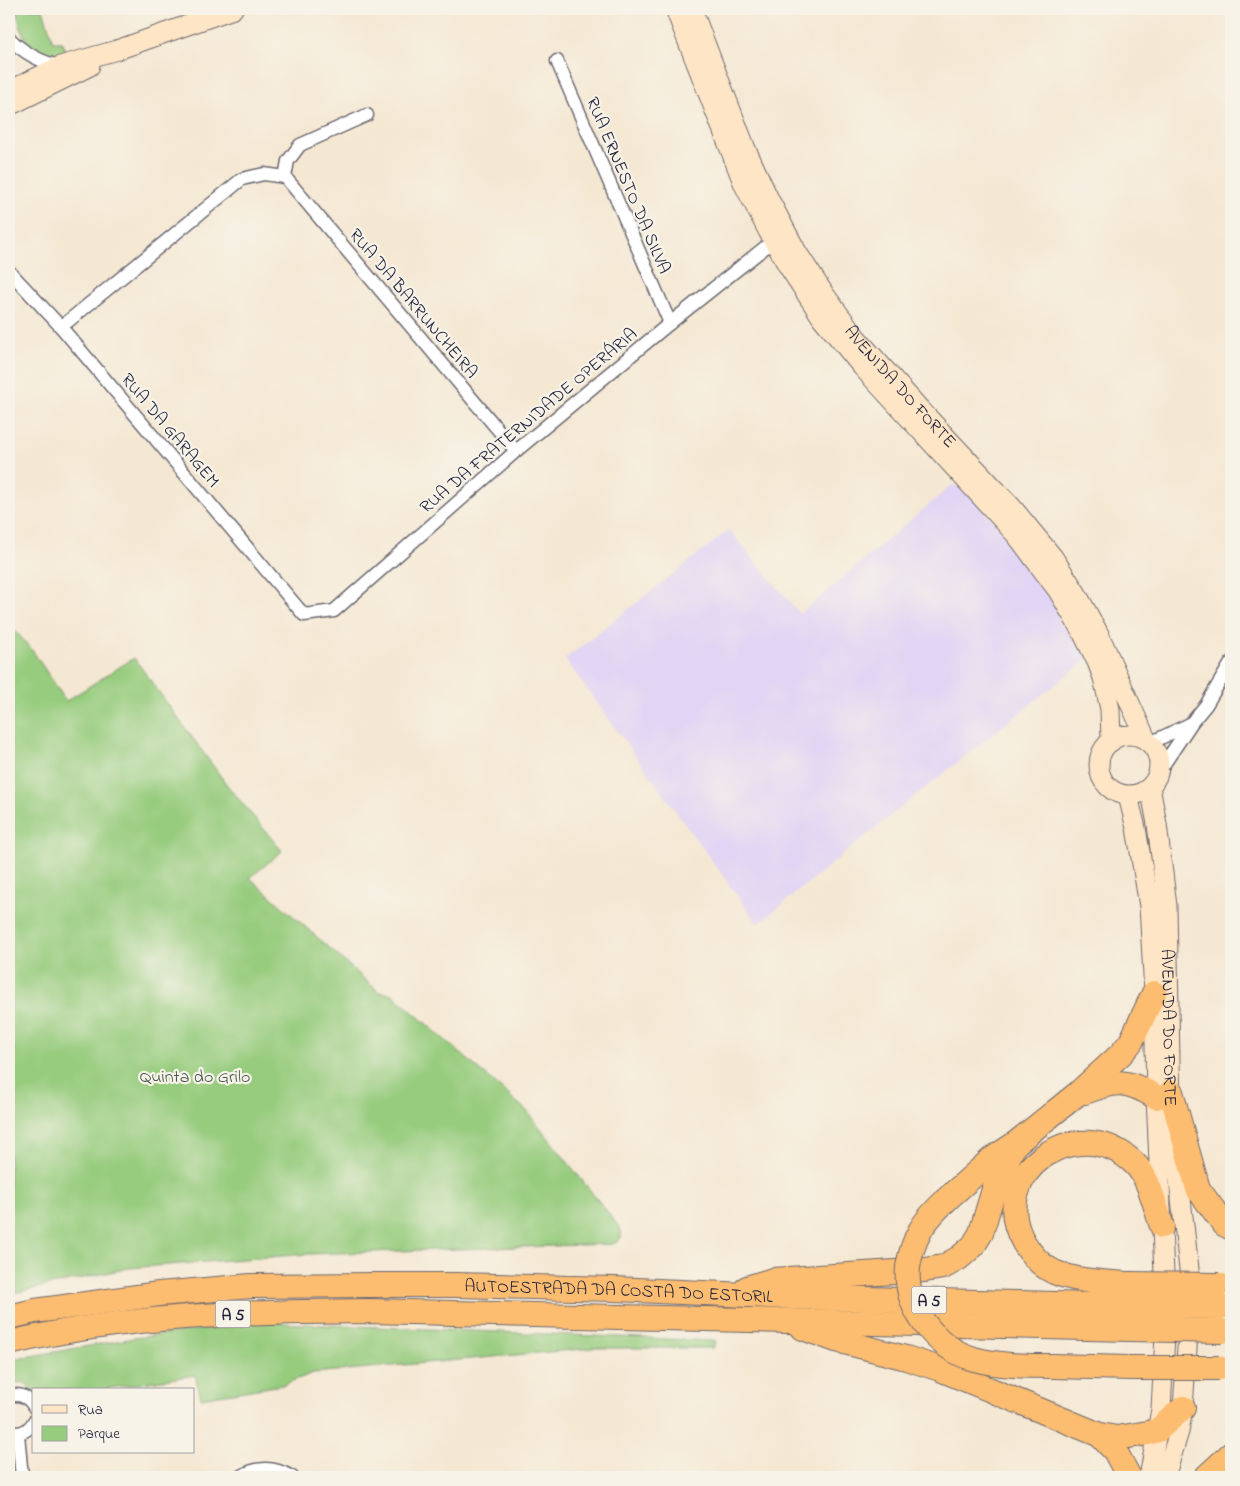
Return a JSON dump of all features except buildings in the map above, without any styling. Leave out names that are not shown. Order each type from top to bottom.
[{"type":"highway","points":[[1154,993],[1131,1042],[1120,1054],[1076,1095],[1015,1144],[992,1159],[947,1199],[921,1229],[908,1267],[910,1292],[917,1310],[928,1329],[945,1345],[973,1359],[1007,1365],[1225,1368]]},
{"type":"highway","points":[[1076,1095],[1106,1084],[1118,1083],[1130,1085],[1166,1100],[1198,1189],[1224,1224],[1231,1228]]},
{"type":"highway","points":[[1129,1295],[1054,1272],[1036,1260],[1022,1240],[1015,1216],[1017,1192],[1027,1172],[1045,1154],[1070,1144],[1094,1143],[1117,1151],[1136,1165],[1146,1182],[1162,1226]]},
{"type":"highway","points":[[728,1294],[773,1280],[925,1270],[943,1267],[959,1258],[973,1246],[981,1233],[997,1179],[1015,1144]]},
{"type":"highway","name":"AUTOESTRADA DA COSTA DO ESTORIL","points":[[9,1317],[35,1311],[150,1295],[251,1286],[456,1285],[728,1294],[1226,1296]]},
{"type":"highway","name":"AUTOESTRADA DA COSTA DO ESTORIL","points":[[9,1342],[66,1331],[118,1324],[182,1318],[311,1311],[1227,1331]]},
{"type":"highway","points":[[787,1322],[836,1340],[940,1369],[986,1386],[1100,1434],[1117,1438],[1158,1430],[1183,1408]]},
{"type":"highway","points":[[1100,1434],[1115,1451],[1129,1477]]},
{"type":"highway","points":[[1206,1477],[1231,1454]]},
{"type":"street","points":[[9,91],[60,66],[117,50],[233,9]]},
{"type":"street","name":"AVENIDA DO FORTE","points":[[675,9],[744,185],[773,241],[807,295],[838,338],[862,367],[1011,529],[1058,591],[1083,634],[1103,678],[1110,709],[1111,742]]},
{"type":"street","name":"AVENIDA DO FORTE","points":[[692,9],[753,165],[768,199],[797,252],[856,337],[1012,507],[1053,557],[1095,626],[1149,742],[1158,757],[1160,765],[1154,780],[1157,824],[1168,906],[1166,1100],[1162,1226],[1166,1317],[1161,1409],[1148,1477]]},
{"type":"street","points":[[9,38],[30,56],[47,64],[60,66]]},
{"type":"street","points":[[9,106],[81,72],[117,50]]},
{"type":"street","name":"RUA ERNESTO DA SILVA","points":[[557,61],[670,323]]},
{"type":"street","points":[[61,327],[242,179],[264,174],[285,177],[288,161],[300,145],[367,115]]},
{"type":"street","name":"RUA DA BARRUNCHEIRA","points":[[285,177],[516,451]]},
{"type":"street","name":"RUA DA FRATERNIDADE OPERÁRIA","points":[[304,615],[334,611],[516,451],[670,323],[773,241]]},
{"type":"street","name":"RUA DA GARAGEM","points":[[9,271],[61,327],[304,615]]},
{"type":"street","points":[[1192,722],[1149,742],[1140,737],[1125,735],[1111,742],[1106,746],[1100,757],[1099,771],[1101,777],[1109,788],[1128,796],[1136,795],[1154,780],[1192,722],[1206,705],[1231,663]]},
{"type":"street","name":"AVENIDA DO FORTE","points":[[1128,796],[1136,828],[1149,906],[1154,993],[1166,1100],[1189,1269],[1189,1319],[1183,1408],[1179,1432],[1165,1477]]},
{"type":"street","points":[[9,1396],[24,1396],[32,1404]]},
{"type":"street","points":[[22,1477],[13,1433],[28,1430],[32,1424]]},
{"type":"street","points":[[240,1477],[251,1472],[268,1469],[281,1471],[292,1477]]},
{"type":"shaded area","points":[[952,485],[967,489],[1024,557],[1070,622],[1090,657],[758,924],[565,659],[729,530],[800,614]]},
{"type":"green space","points":[[16,9],[43,9],[53,42],[62,42],[67,55],[54,56],[36,52],[25,39]]},
{"type":"green space","name":"Quinta do Grilo","points":[[9,624],[32,650],[66,701],[134,658],[227,785],[282,851],[250,878],[379,992],[392,994],[527,1111],[620,1228],[621,1236],[617,1242],[612,1244],[308,1254],[129,1268],[9,1294]]},
{"type":"green space","points":[[257,1322],[716,1341],[713,1348],[594,1348],[313,1373],[282,1385],[201,1398],[195,1375],[110,1388],[32,1389],[23,1382],[9,1385],[9,1360],[134,1338]]}]
